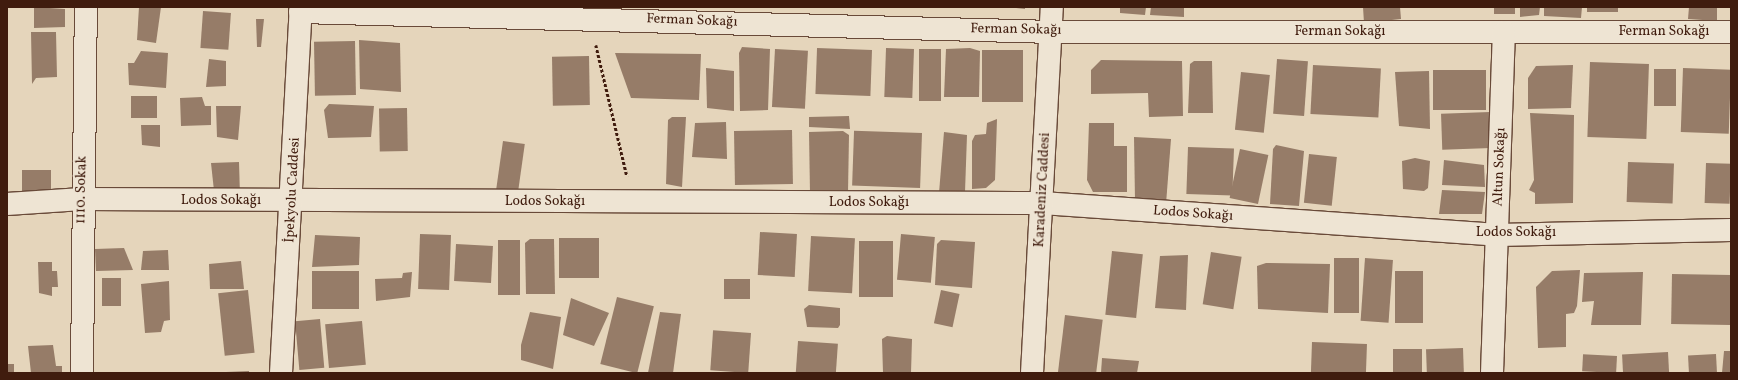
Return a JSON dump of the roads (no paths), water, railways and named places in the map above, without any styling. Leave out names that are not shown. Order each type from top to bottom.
[{"type":"street","name":"1110. Sokak","points":[[82,373],[82,200],[86,7]]},
{"type":"street","name":"Karadeniz Caddesi","points":[[1032,373],[1052,32],[1052,7]]},
{"type":"street","name":"Ferman Sokağı","points":[[301,10],[1052,32],[1731,32]]},
{"type":"street","name":"İpekyolu Caddesi","points":[[281,373],[293,201],[301,10]]},
{"type":"street","name":"Altun Sokağı","points":[[1492,373],[1504,32]]},
{"type":"street","name":"Lodos Sokağı","points":[[7,204],[82,200],[1042,203],[1498,234],[1731,230]]}]
